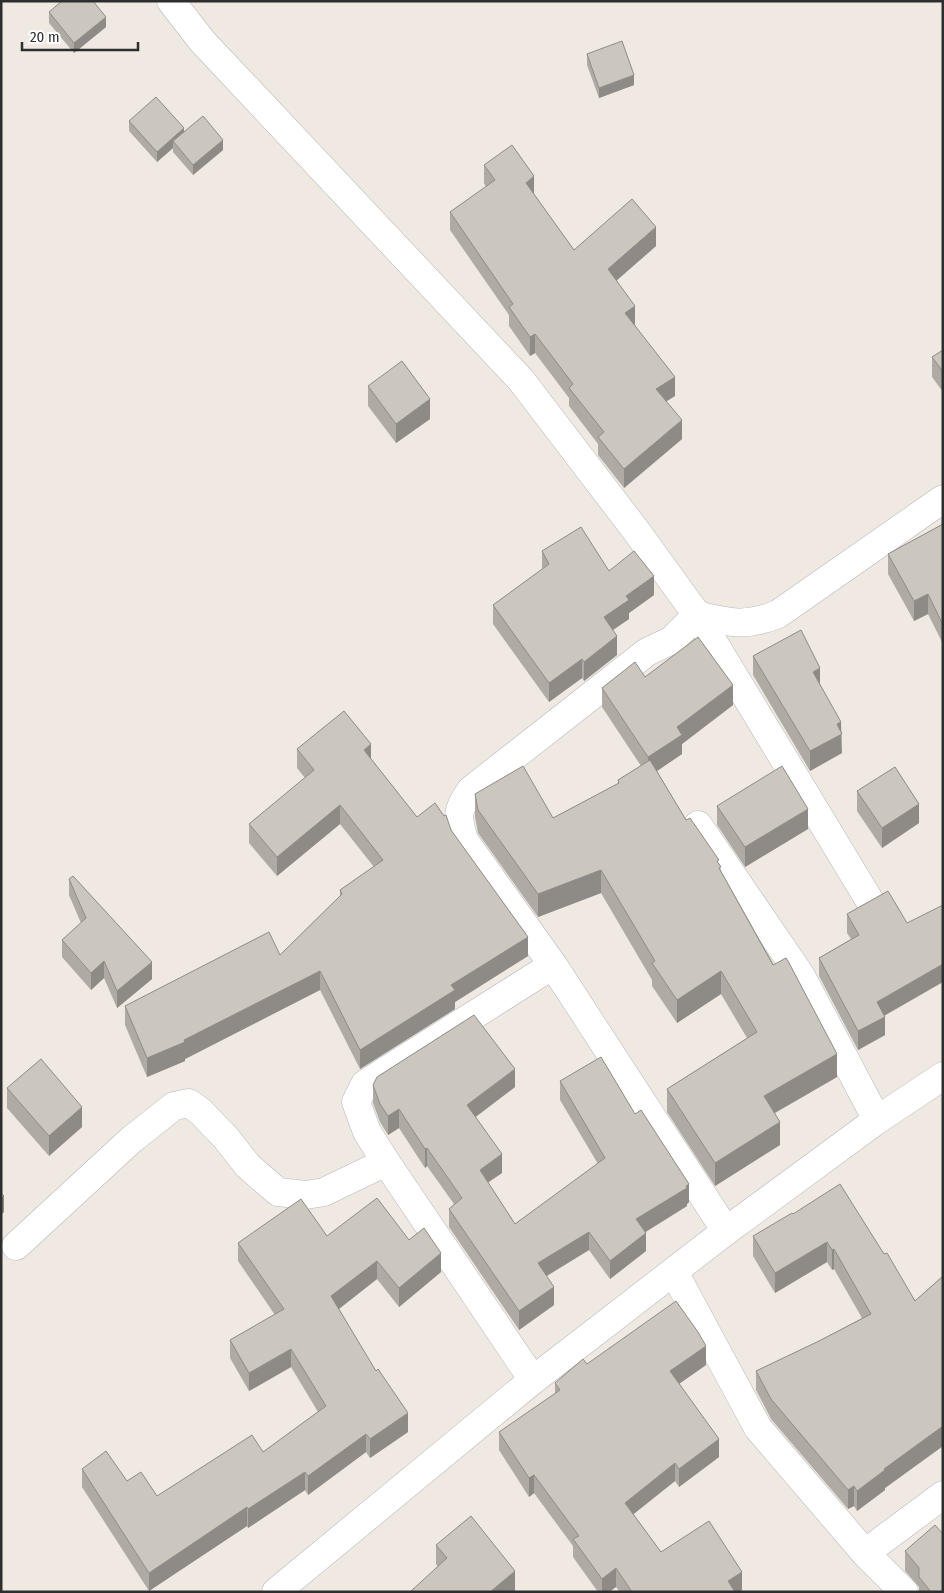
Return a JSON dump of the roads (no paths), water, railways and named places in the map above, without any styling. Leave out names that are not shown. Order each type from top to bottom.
[{"type":"street","points":[[170,1],[202,41],[521,380],[637,532],[697,615],[868,898]]},
{"type":"street","points":[[697,615],[731,623],[762,621],[778,614],[943,499]]},
{"type":"street","points":[[697,615],[672,640],[647,652],[472,790],[463,803],[458,818],[464,840],[553,965],[726,1231]]},
{"type":"street","points":[[698,825],[801,976],[877,1120]]},
{"type":"street","points":[[533,1380],[386,1162],[367,1132],[356,1102],[365,1084],[553,965]]},
{"type":"street","points":[[276,1592],[533,1380],[726,1231],[877,1120],[943,1076]]},
{"type":"street","points":[[16,1246],[130,1140],[174,1106],[189,1103],[200,1112],[226,1138],[248,1166],[278,1192],[306,1195],[324,1192],[386,1162]]},
{"type":"street","points":[[674,1272],[758,1428],[865,1553],[904,1592]]},
{"type":"street","points":[[865,1553],[943,1494]]}]
